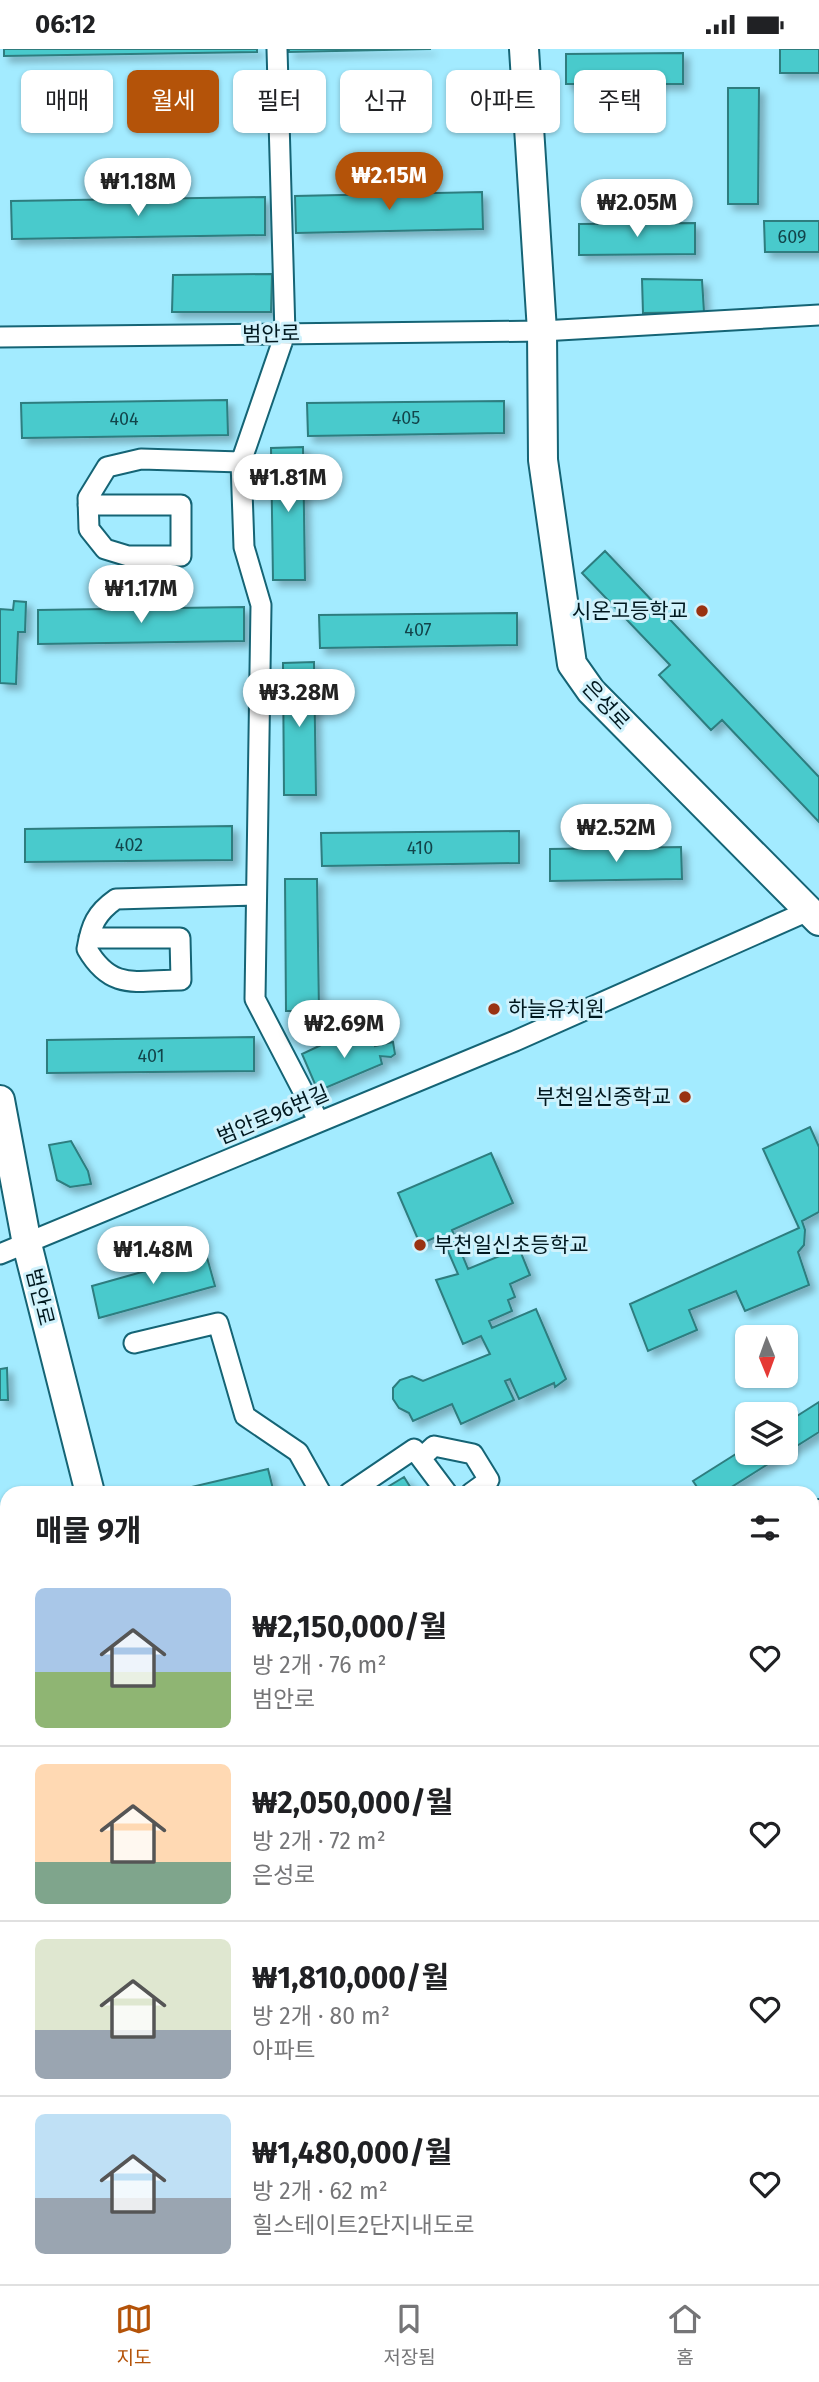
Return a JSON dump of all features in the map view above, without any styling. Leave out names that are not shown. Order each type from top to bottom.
[{"type":"street","points":[[277,49],[285,334],[241,462],[244,547],[261,605],[255,999],[318,1120]]},
{"type":"street","name":"은성로","points":[[524,49],[542,331],[546,492],[572,664],[591,691],[813,916]]},
{"type":"street","points":[[542,331],[819,315]]},
{"type":"street","name":"범안로","points":[[0,337],[542,331]]},
{"type":"street","points":[[88,505],[181,505],[181,556],[128,556],[105,549],[89,529],[88,505],[88,498],[107,467],[141,459],[241,462]]},
{"type":"street","points":[[89,938],[180,938],[181,979],[136,982],[112,979],[96,965],[86,949],[92,923],[100,910],[116,899],[255,895]]},
{"type":"street","name":"범안로96번길","points":[[0,1254],[813,916]]},
{"type":"street","name":"범안로","points":[[0,1100],[27,1244],[88,1486]]},
{"type":"street","points":[[134,1343],[218,1323],[245,1416],[298,1452],[317,1486]]},
{"type":"street","points":[[421,1458],[435,1446],[474,1454],[489,1480],[481,1486]]},
{"type":"street","points":[[359,1486],[414,1449],[442,1486]]},
{"type":"building","points":[[4,49],[257,49],[257,52],[4,56]]},
{"type":"building","points":[[289,49],[431,49],[289,52]]},
{"type":"building","points":[[780,49],[819,49],[819,73],[780,73]]},
{"type":"building","points":[[683,53],[683,84],[666,84],[666,70],[574,70],[574,84],[566,84],[566,54]]},
{"type":"building","points":[[728,88],[759,88],[758,204],[728,204]]},
{"type":"building","points":[[482,192],[483,229],[296,233],[295,196]]},
{"type":"building","points":[[265,197],[265,235],[12,239],[11,201]]},
{"type":"building","points":[[764,221],[819,221],[819,252],[765,252]]},
{"type":"building","points":[[695,223],[695,254],[579,255],[579,224]]},
{"type":"building","points":[[272,274],[271,312],[172,312],[173,275]]},
{"type":"building","points":[[642,279],[702,280],[704,312],[643,313]]},
{"type":"building","points":[[227,400],[228,435],[22,438],[21,403]]},
{"type":"building","points":[[504,401],[504,433],[308,436],[307,403]]},
{"type":"building","points":[[303,447],[305,580],[273,580],[271,448]]},
{"type":"building","points":[[605,551],[819,777],[819,822],[722,720],[711,730],[659,675],[670,665],[582,573]]},
{"type":"building","points":[[14,601],[26,602],[25,632],[18,632],[16,684],[0,683],[0,609],[13,610]]},
{"type":"building","points":[[244,607],[244,641],[38,644],[38,610]]},
{"type":"building","points":[[517,613],[517,645],[320,648],[319,615]]},
{"type":"building","points":[[314,662],[316,795],[284,795],[283,663]]},
{"type":"building","points":[[232,826],[232,860],[25,862],[25,829]]},
{"type":"building","points":[[519,831],[519,863],[322,866],[321,833]]},
{"type":"building","points":[[681,847],[682,879],[550,881],[550,849]]},
{"type":"building","points":[[285,879],[317,879],[319,1011],[286,1011]]},
{"type":"building","points":[[254,1037],[254,1071],[47,1073],[47,1040]]},
{"type":"building","points":[[336,1038],[372,1038],[375,1046],[393,1042],[395,1054],[391,1057],[380,1056],[382,1064],[318,1091],[302,1054]]},
{"type":"building","points":[[810,1127],[819,1147],[819,1212],[802,1221],[805,1230],[804,1245],[798,1252],[809,1285],[745,1311],[736,1291],[689,1310],[697,1330],[648,1351],[630,1304],[799,1228],[763,1149]]},
{"type":"building","points":[[71,1141],[88,1171],[91,1184],[70,1187],[57,1180],[49,1145]]},
{"type":"building","points":[[491,1153],[513,1203],[452,1230],[468,1269],[519,1248],[530,1275],[510,1284],[515,1297],[508,1300],[512,1311],[489,1321],[492,1328],[536,1309],[566,1379],[555,1387],[554,1383],[519,1399],[510,1379],[505,1381],[514,1400],[461,1424],[452,1404],[413,1421],[409,1413],[399,1408],[393,1399],[393,1388],[400,1380],[412,1376],[423,1381],[490,1354],[481,1336],[463,1344],[436,1280],[458,1274],[441,1235],[420,1244],[398,1193]]},
{"type":"building","points":[[206,1254],[215,1286],[99,1318],[92,1286]]},
{"type":"building","points":[[7,1368],[8,1400],[0,1400],[0,1369]]},
{"type":"building","points":[[819,1402],[819,1432],[798,1445],[798,1415]]},
{"type":"building","points":[[735,1455],[735,1465],[767,1465],[733,1486],[696,1486],[693,1481]]},
{"type":"building","points":[[268,1469],[272,1486],[196,1486]]},
{"type":"building","points":[[404,1477],[410,1486],[389,1486]]},
{"type":"place","name":"시온고등학교","points":[[702,611]]},
{"type":"place","name":"하늘유치원","points":[[494,1009]]},
{"type":"place","name":"부천일신중학교","points":[[685,1097]]},
{"type":"place","name":"부천일신초등학교","points":[[420,1245]]}]
